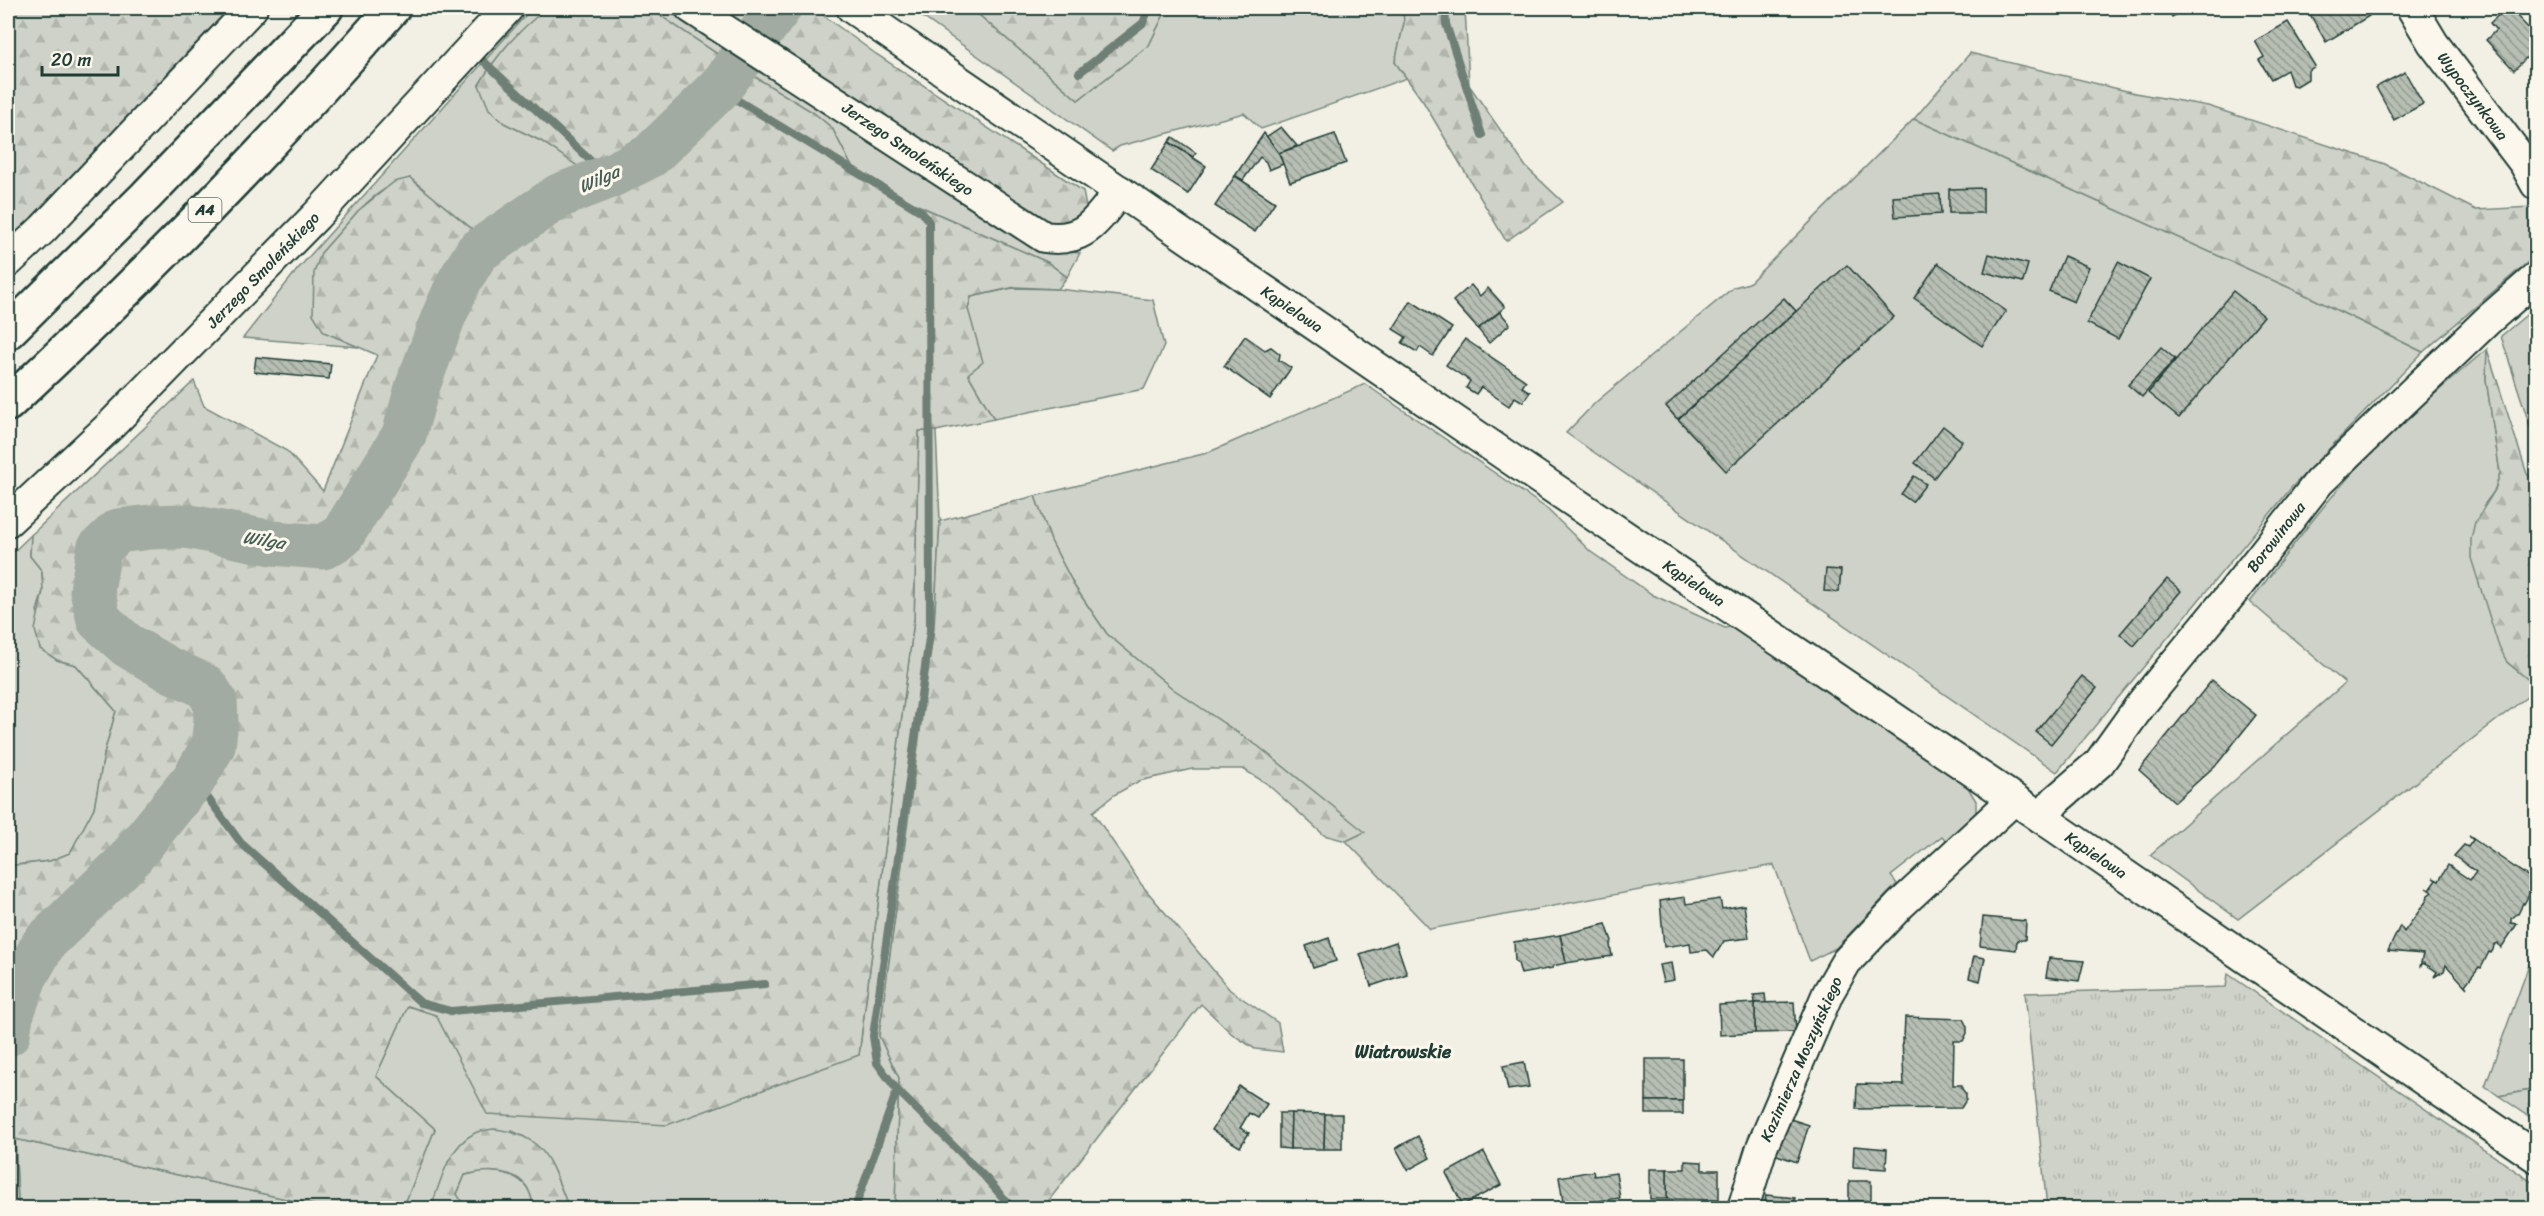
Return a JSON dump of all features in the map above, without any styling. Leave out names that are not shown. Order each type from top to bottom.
[{"type":"highway","points":[[8,332],[146,196],[326,8]]},
{"type":"highway","name":"A4","points":[[8,404],[175,240],[286,125],[393,8]]},
{"type":"street","points":[[8,262],[252,8]]},
{"type":"street","name":"Jerzego Smoleńskiego","points":[[8,521],[111,425],[316,216],[508,8]]},
{"type":"street","name":"Kąpielowa","points":[[852,8],[1546,484],[2042,818],[2536,1156]]},
{"type":"street","name":"Wypoczynkowa","points":[[2412,8],[2433,43],[2525,164],[2536,184]]},
{"type":"street","name":"Jerzego Smoleńskiego","points":[[699,13],[1044,237],[1061,239],[1078,235],[1090,228],[1120,191]]},
{"type":"street","name":"Borowinowa","points":[[2042,818],[2055,800],[2099,763],[2142,703],[2319,482],[2488,320],[2536,278]]},
{"type":"street","name":"Kazimierza Moszyńskiego","points":[[1743,1209],[1762,1147],[1828,993],[1845,962],[1901,904],[2013,800]]},
{"type":"green space","points":[[8,8],[237,8],[17,233],[8,231]]},
{"type":"green space","points":[[532,8],[547,8],[509,43],[479,85],[504,123],[541,141],[590,174],[477,233],[410,178],[396,183],[383,190],[361,209],[321,253],[324,332],[359,347],[243,338],[297,270]]},
{"type":"green space","points":[[547,8],[649,8],[719,55],[814,113],[832,128],[851,165],[906,200],[1047,262],[1067,277],[1058,289],[1015,287],[971,297],[968,309],[983,362],[968,374],[994,419],[936,431],[919,431],[914,620],[859,1055],[667,1125],[487,1114],[436,1015],[408,1006],[376,1076],[435,1129],[403,1208],[327,1208],[15,1139],[18,1202],[23,1208],[8,1208],[8,866],[50,861],[70,853],[94,808],[105,750],[116,711],[76,665],[57,660],[40,649],[35,630],[43,591],[42,571],[30,556],[31,535],[194,381],[204,406],[287,451],[323,491],[377,355],[324,332],[313,314],[314,273],[321,253],[359,210],[394,182],[410,178],[477,233],[589,174],[541,141],[504,123],[489,109],[479,85],[509,43]]},
{"type":"green space","points":[[649,8],[663,8],[807,97],[1034,249],[1080,253],[1067,277],[1047,262],[906,200],[851,165],[832,128],[814,113],[719,55]]},
{"type":"green space","points":[[717,8],[766,8],[750,29]]},
{"type":"green space","points":[[766,8],[813,8],[876,54],[1083,191],[1087,213],[1074,223],[1047,225],[750,29]]},
{"type":"green space","points":[[910,8],[971,8],[1078,100],[1149,45],[1167,8],[1403,8],[1404,23],[1395,62],[1407,78],[1261,129],[1244,113],[1120,146],[1112,151]]},
{"type":"green space","points":[[971,8],[1167,8],[1149,45],[1078,100]]},
{"type":"green space","points":[[1403,8],[1465,8],[1469,85],[1526,167],[1563,202],[1506,241],[1424,103],[1395,62],[1404,23]]},
{"type":"green space","points":[[1970,53],[2135,93],[2208,106],[2385,164],[2476,210],[2532,207],[2536,214],[2536,255],[2423,352],[2308,296],[1914,119]]},
{"type":"green space","points":[[1914,119],[2308,296],[2423,352],[2292,487],[2057,772],[1566,433],[1596,402],[1734,287],[1749,283]]},
{"type":"green space","points":[[1013,288],[1058,289],[1153,300],[1164,346],[1144,389],[994,419],[968,374],[968,309],[971,297]]},
{"type":"green space","points":[[2536,307],[2536,445],[2501,336]]},
{"type":"green space","points":[[2487,349],[2486,379],[2500,473],[2495,490],[2484,505],[2507,662],[2536,686],[2536,690],[2238,919],[2150,855],[2345,683],[2250,602],[2344,482],[2390,435]]},
{"type":"green space","points":[[2487,349],[2527,474],[2536,481],[2536,686],[2507,662],[2498,644],[2471,558],[2471,539],[2475,522],[2495,490],[2500,473],[2486,379]]},
{"type":"green space","points":[[1365,384],[1546,508],[1591,552],[1653,595],[1725,628],[1735,626],[1967,786],[1976,801],[1976,816],[1947,842],[1942,836],[1891,876],[1897,884],[1836,948],[1810,961],[1774,865],[1430,929],[1346,841],[1364,832],[1259,747],[1173,689],[1107,634],[1075,587],[1051,541],[1035,496],[1207,453]]},
{"type":"green space","points":[[919,431],[936,431],[940,521],[934,628],[879,1036],[899,1078],[895,1208],[569,1208],[554,1172],[543,1153],[535,1144],[512,1131],[449,1160],[431,1208],[403,1208],[435,1129],[376,1076],[408,1006],[436,1015],[488,1114],[859,1055],[914,620]]},
{"type":"green space","points":[[1035,496],[1051,541],[1075,587],[1107,634],[1173,689],[1259,747],[1365,832],[1346,841],[1324,835],[1266,783],[1243,769],[1192,769],[1139,781],[1114,795],[1093,812],[1141,884],[1230,990],[1278,1023],[1283,1052],[1255,1049],[1232,1034],[1201,1004],[1043,1208],[895,1208],[899,1078],[879,1036],[934,628],[940,521]]},
{"type":"green space","points":[[31,535],[30,556],[42,571],[43,591],[37,611],[57,660],[76,665],[116,711],[105,750],[94,808],[70,853],[50,861],[8,866],[8,557]]},
{"type":"green space","points":[[2536,946],[2536,1089],[2499,1096],[2485,1086]]},
{"type":"green space","points":[[2228,974],[2536,1185],[2536,1208],[2047,1208],[2025,993],[2226,987]]},
{"type":"green space","points":[[2536,1089],[2536,1121],[2499,1096]]},
{"type":"green space","points":[[494,1129],[512,1132],[526,1138],[545,1154],[569,1208],[533,1208],[531,1195],[526,1185],[509,1174],[488,1172],[465,1175],[457,1194],[465,1208],[431,1208],[446,1166],[458,1147],[477,1132]]},
{"type":"green space","points":[[15,1139],[327,1208],[23,1208],[18,1202]]},
{"type":"green space","points":[[485,1171],[503,1173],[518,1179],[529,1190],[533,1208],[465,1208],[457,1194],[465,1175]]},
{"type":"building","points":[[2166,8],[2187,8],[2172,17]]},
{"type":"building","points":[[2364,8],[2369,16],[2326,42],[2307,9]]},
{"type":"building","points":[[2506,8],[2509,8],[2536,36],[2536,48],[2514,70],[2486,40],[2496,30],[2490,23]]},
{"type":"building","points":[[2288,22],[2315,66],[2308,71],[2308,79],[2297,86],[2292,85],[2287,70],[2271,79],[2259,60],[2264,57],[2255,41]]},
{"type":"building","points":[[2405,72],[2423,104],[2394,120],[2376,87]]},
{"type":"building","points":[[1281,127],[1297,146],[1279,153],[1266,137]]},
{"type":"building","points":[[1264,133],[1279,153],[1283,164],[1269,170],[1266,162],[1260,157],[1243,180],[1235,176]]},
{"type":"building","points":[[1335,134],[1346,163],[1290,182],[1279,153]]},
{"type":"building","points":[[1173,137],[1196,153],[1193,157],[1169,142]]},
{"type":"building","points":[[1169,142],[1206,166],[1188,194],[1151,170]]},
{"type":"building","points":[[1235,176],[1275,202],[1255,232],[1215,206]]},
{"type":"building","points":[[1983,188],[1983,213],[1949,213],[1949,189]]},
{"type":"building","points":[[1940,194],[1941,214],[1895,217],[1893,197]]},
{"type":"building","points":[[1989,254],[2028,264],[2023,282],[1984,272]]},
{"type":"building","points":[[2064,256],[2089,267],[2074,302],[2049,291]]},
{"type":"building","points":[[2118,262],[2150,279],[2118,339],[2087,323]]},
{"type":"building","points":[[1938,263],[2006,311],[1982,346],[1914,298]]},
{"type":"building","points":[[1847,265],[1894,317],[1726,471],[1678,419]]},
{"type":"building","points":[[1471,285],[1480,296],[1488,288],[1505,307],[1478,329],[1453,301]]},
{"type":"building","points":[[2233,291],[2264,316],[2179,418],[2148,393]]},
{"type":"building","points":[[1784,298],[1796,311],[1678,419],[1676,418],[1666,406]]},
{"type":"building","points":[[1411,301],[1452,328],[1433,356],[1420,347],[1417,352],[1402,343],[1406,337],[1393,329]]},
{"type":"building","points":[[1500,312],[1510,324],[1489,343],[1478,329]]},
{"type":"building","points":[[1245,336],[1265,350],[1271,347],[1280,354],[1279,360],[1291,368],[1270,399],[1224,366]]},
{"type":"building","points":[[1465,339],[1526,381],[1522,387],[1530,392],[1523,402],[1515,397],[1509,406],[1481,387],[1476,394],[1466,388],[1470,381],[1446,365]]},
{"type":"building","points":[[2161,347],[2175,359],[2142,397],[2128,385]]},
{"type":"building","points":[[256,357],[331,364],[329,379],[254,372]]},
{"type":"building","points":[[1943,426],[1962,441],[1934,478],[1915,463]]},
{"type":"building","points":[[1914,476],[1926,484],[1912,502],[1901,494]]},
{"type":"building","points":[[1826,569],[1841,570],[1839,592],[1824,591]]},
{"type":"building","points":[[2167,579],[2181,591],[2134,646],[2120,634]]},
{"type":"building","points":[[2082,676],[2097,688],[2051,744],[2036,732]]},
{"type":"building","points":[[2212,680],[2256,715],[2218,763],[2175,802],[2139,770]]},
{"type":"building","points":[[2469,836],[2536,882],[2518,913],[2511,919],[2511,923],[2517,924],[2501,948],[2498,943],[2494,945],[2481,968],[2479,967],[2465,985],[2467,988],[2446,965],[2444,971],[2434,977],[2437,972],[2430,967],[2423,963],[2420,967],[2423,954],[2388,951],[2400,926],[2404,932],[2432,892],[2429,890],[2436,880],[2433,878],[2439,881],[2448,865],[2470,880],[2476,872],[2454,856],[2464,845],[2468,847],[2473,840]]},
{"type":"building","points":[[1685,897],[1686,904],[1720,899],[1722,909],[1744,905],[1749,938],[1724,941],[1714,957],[1707,950],[1691,952],[1690,943],[1664,947],[1660,901]]},
{"type":"building","points":[[1983,917],[2026,921],[2025,940],[2017,940],[2016,950],[1980,946]]},
{"type":"building","points":[[1606,924],[1612,941],[1610,945],[1612,956],[1566,963],[1560,935]]},
{"type":"building","points":[[1560,935],[1566,963],[1521,974],[1518,963],[1515,961],[1514,942]]},
{"type":"building","points":[[1329,938],[1336,961],[1313,968],[1306,946]]},
{"type":"building","points":[[1396,942],[1407,974],[1371,986],[1360,954]]},
{"type":"building","points":[[1974,956],[1985,958],[1980,981],[1969,978]]},
{"type":"building","points":[[2049,958],[2084,961],[2079,981],[2046,977]]},
{"type":"building","points":[[1671,963],[1674,980],[1663,982],[1659,965]]},
{"type":"building","points":[[1765,994],[1766,1003],[1755,1003],[1754,995]]},
{"type":"building","points":[[1794,1002],[1796,1032],[1755,1033],[1755,1003]]},
{"type":"building","points":[[1755,1003],[1755,1033],[1720,1035],[1719,1005]]},
{"type":"building","points":[[1905,1017],[1963,1019],[1967,1033],[1963,1041],[1954,1041],[1953,1085],[1962,1085],[1966,1094],[1966,1100],[1961,1108],[1856,1109],[1857,1084],[1904,1085],[1902,1038],[1904,1038]]},
{"type":"building","points":[[1646,1059],[1683,1059],[1683,1101],[1646,1101]]},
{"type":"building","points":[[1524,1062],[1529,1087],[1508,1090],[1503,1066]]},
{"type":"building","points":[[1239,1086],[1267,1104],[1258,1118],[1249,1113],[1240,1128],[1249,1133],[1240,1147],[1212,1130]]},
{"type":"building","points":[[1646,1101],[1683,1101],[1683,1114],[1646,1114]]},
{"type":"building","points":[[1279,1113],[1291,1113],[1290,1149],[1279,1148]]},
{"type":"building","points":[[1291,1113],[1325,1114],[1324,1149],[1290,1149]]},
{"type":"building","points":[[1325,1114],[1342,1114],[1342,1149],[1324,1149]]},
{"type":"building","points":[[1787,1118],[1809,1125],[1797,1162],[1774,1154]]},
{"type":"building","points":[[1418,1136],[1430,1158],[1408,1170],[1396,1148]]},
{"type":"building","points":[[1854,1146],[1887,1149],[1886,1169],[1853,1167]]},
{"type":"building","points":[[1484,1152],[1501,1185],[1463,1205],[1446,1173]]},
{"type":"building","points":[[1685,1161],[1702,1162],[1702,1170],[1719,1170],[1719,1200],[1667,1199],[1667,1169],[1685,1169]]},
{"type":"building","points":[[1650,1169],[1667,1169],[1667,1199],[1650,1199]]},
{"type":"building","points":[[1593,1171],[1594,1176],[1616,1173],[1620,1198],[1599,1201],[1599,1205],[1564,1208],[1559,1177]]},
{"type":"building","points":[[1849,1181],[1871,1181],[1871,1201],[1849,1201]]},
{"type":"building","points":[[1766,1195],[1795,1198],[1793,1208],[1764,1208]]},
{"type":"waterway","name":"Wilga","points":[[8,1034],[11,1016],[25,977],[44,943],[127,862],[194,779],[213,746],[216,721],[215,701],[205,686],[166,668],[127,645],[99,620],[92,591],[99,549],[118,531],[150,527],[186,526],[272,543],[323,547],[341,537],[404,435],[417,388],[443,318],[459,282],[477,252],[559,196],[608,177],[650,156],[719,89],[779,8]]},
{"type":"waterway","points":[[1079,73],[1143,23],[1149,8]]},
{"type":"waterway","points":[[1445,8],[1446,24],[1482,135]]},
{"type":"waterway","points":[[475,53],[608,177]]},
{"type":"waterway","points":[[719,89],[922,212],[929,222],[930,631],[873,1036],[877,1063],[897,1090],[985,1177],[1012,1208]]},
{"type":"waterway","points":[[194,779],[241,843],[421,1003],[451,1011],[765,984]]},
{"type":"waterway","points":[[855,1208],[897,1090]]},
{"type":"district","name":"Wiatrowskie","points":[[1403,1052]]}]
